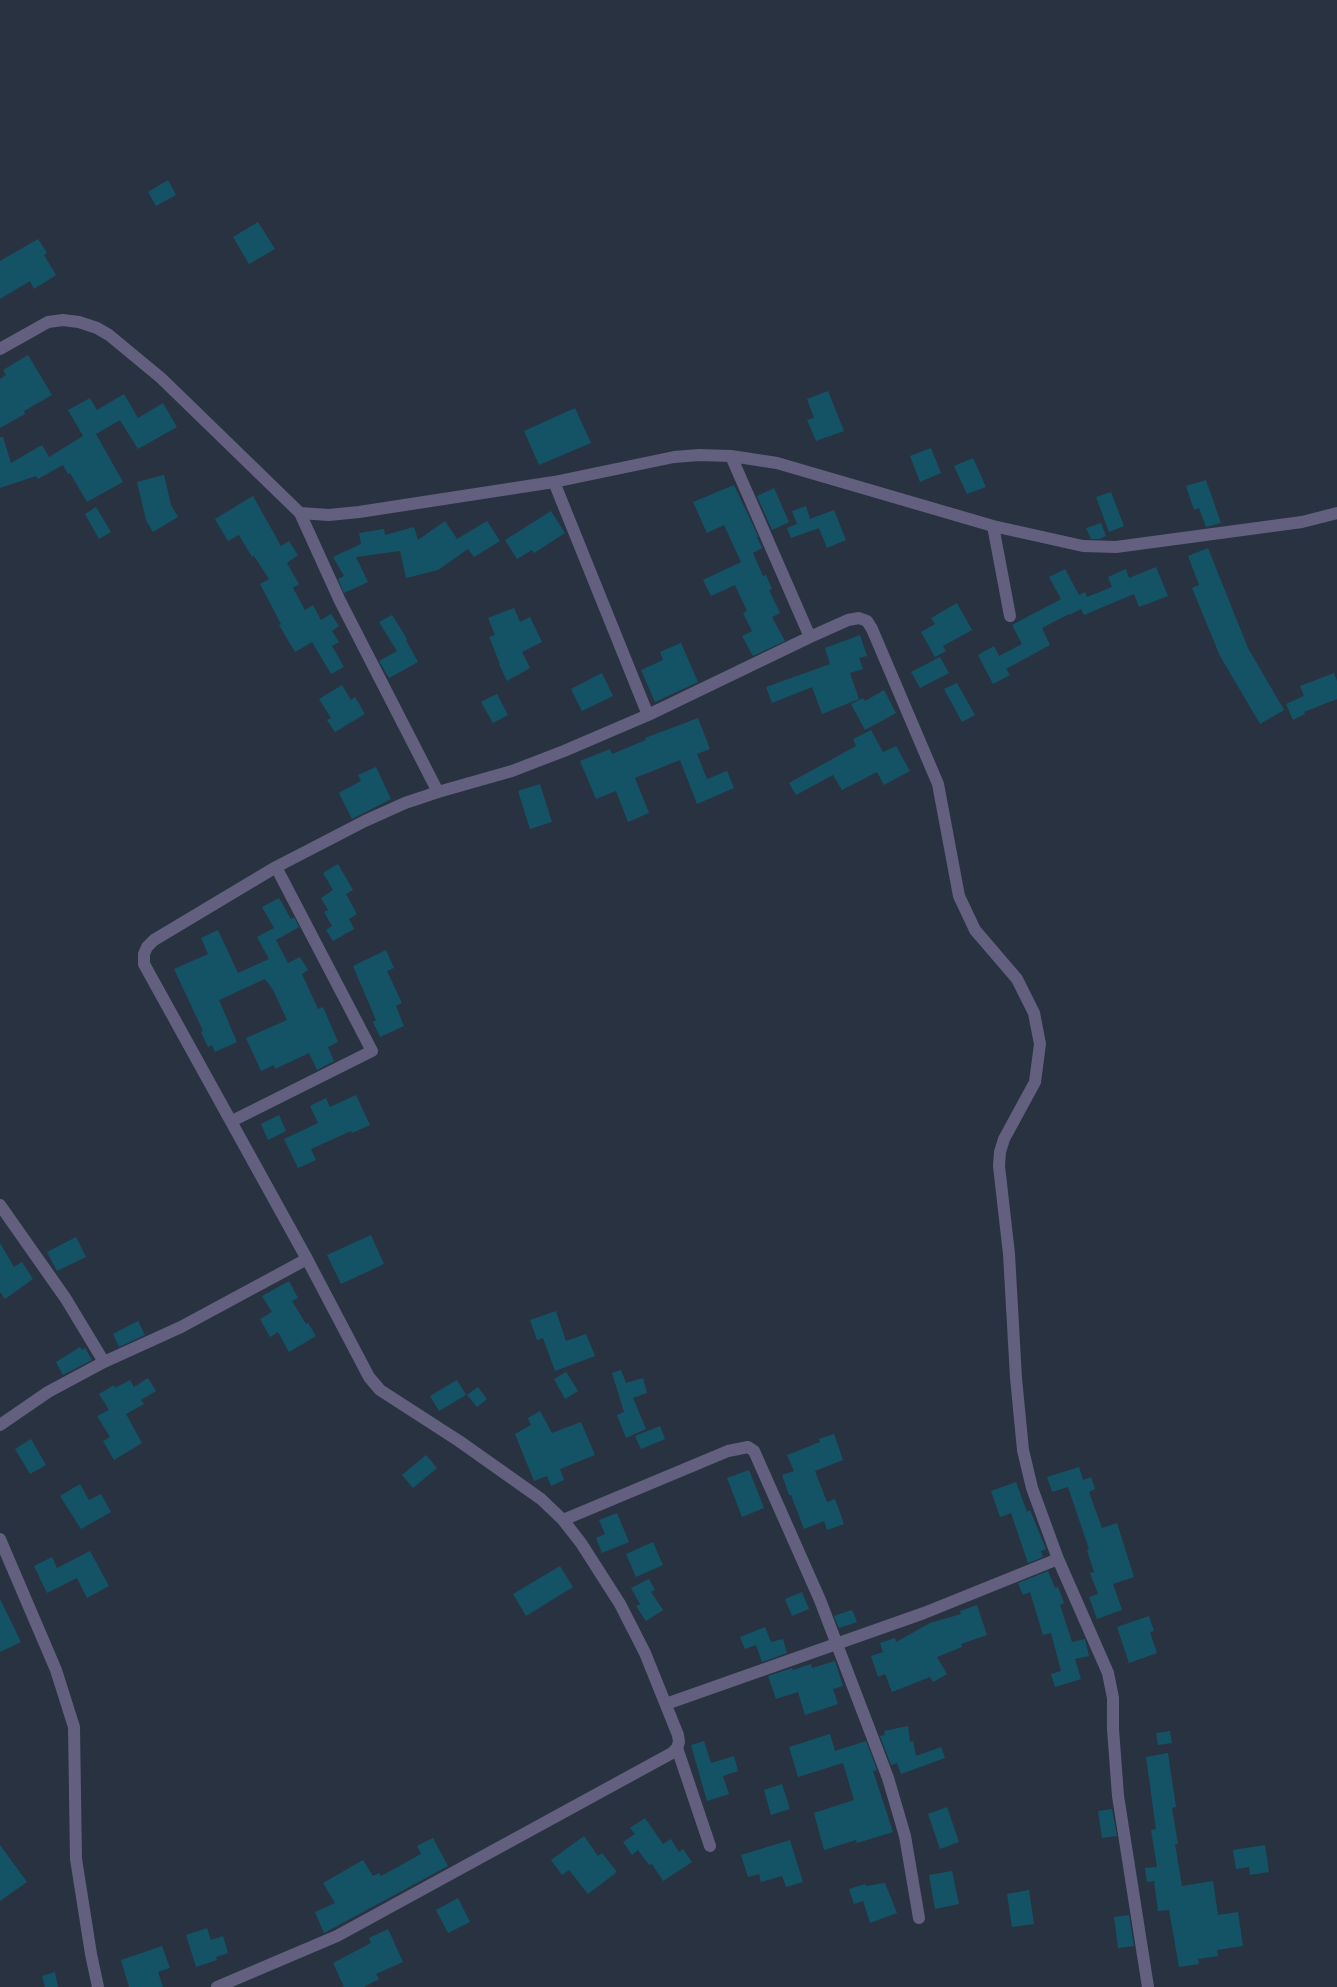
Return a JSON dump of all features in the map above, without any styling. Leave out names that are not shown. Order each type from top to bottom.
[{"type":"street","points":[[0,349],[48,322],[63,320],[79,322],[97,328],[109,335],[161,378],[300,513],[340,601],[438,792]]},
{"type":"street","points":[[300,513],[329,515],[359,512],[554,482],[674,457],[731,456],[777,463],[993,526],[1083,546],[1116,546],[1302,522],[1337,513]]},
{"type":"street","points":[[731,456],[810,637]]},
{"type":"street","points":[[554,482],[648,715]]},
{"type":"street","points":[[993,526],[1010,616]]},
{"type":"street","points":[[710,1846],[677,1748],[678,1735],[645,1653],[620,1604],[563,1520],[541,1499],[459,1441],[380,1390],[369,1377],[307,1258],[144,964],[144,954],[147,947],[154,940],[276,867],[365,821],[438,792],[512,771],[648,715],[810,637],[848,620],[859,618],[867,621],[872,629],[938,784],[958,896],[975,930],[1017,979],[1034,1013],[1040,1044],[1035,1082],[1004,1139],[1000,1152],[999,1179],[1008,1254],[1016,1378],[1023,1450],[1032,1488],[1058,1559],[1108,1673],[1113,1698],[1113,1729],[1118,1796],[1148,1987]]},
{"type":"street","points":[[232,1121],[372,1052],[276,867]]},
{"type":"street","points":[[0,1205],[62,1293],[91,1337],[104,1362]]},
{"type":"street","points":[[0,1425],[48,1392],[104,1362],[181,1327],[307,1258]]},
{"type":"street","points":[[563,1520],[728,1451],[748,1447],[754,1451],[759,1457],[820,1600],[877,1747],[905,1836],[919,1918]]},
{"type":"street","points":[[0,1539],[56,1670],[74,1727],[76,1859],[91,1954],[98,1987]]},
{"type":"street","points":[[666,1704],[924,1613],[1058,1559]]},
{"type":"street","points":[[217,1987],[337,1936],[672,1753],[677,1748]]},
{"type":"building","points":[[168,180],[176,195],[156,206],[148,192]]},
{"type":"building","points":[[258,222],[275,249],[249,264],[233,237]]},
{"type":"building","points":[[38,239],[47,253],[44,255],[56,275],[34,289],[30,281],[0,299],[0,261]]},
{"type":"building","points":[[28,355],[52,395],[24,411],[25,414],[0,428],[0,379],[6,375],[3,370]]},
{"type":"building","points":[[828,391],[844,431],[816,441],[807,420],[814,418],[807,399]]},
{"type":"building","points":[[124,394],[138,418],[163,403],[177,427],[138,449],[120,420],[96,434],[123,482],[87,502],[70,473],[68,474],[63,465],[38,479],[36,476],[0,488],[0,437],[3,437],[11,463],[42,445],[49,457],[83,436],[68,410],[90,398],[97,410]]},
{"type":"building","points":[[575,408],[591,443],[539,465],[524,431]]},
{"type":"building","points":[[931,448],[941,473],[920,482],[910,456]]},
{"type":"building","points":[[973,458],[986,487],[967,494],[954,466]]},
{"type":"building","points":[[164,475],[171,505],[178,517],[153,532],[146,520],[137,482]]},
{"type":"building","points":[[1206,480],[1221,523],[1206,527],[1199,508],[1194,510],[1186,486]]},
{"type":"building","points":[[734,485],[758,536],[757,537],[762,548],[753,553],[763,576],[766,575],[772,589],[769,590],[780,613],[772,617],[785,641],[753,656],[742,636],[752,631],[743,613],[747,611],[735,585],[711,596],[703,580],[741,562],[724,525],[707,533],[693,502]]},
{"type":"building","points":[[774,488],[789,522],[772,530],[757,496]]},
{"type":"building","points":[[1111,492],[1124,526],[1109,532],[1096,497]]},
{"type":"building","points":[[253,496],[281,546],[289,541],[298,555],[287,563],[299,584],[293,588],[305,610],[313,605],[321,620],[331,614],[339,626],[332,631],[339,642],[332,646],[344,667],[331,674],[312,642],[295,652],[279,625],[281,624],[260,584],[269,579],[254,556],[252,557],[239,535],[228,541],[215,519]]},
{"type":"building","points":[[806,506],[810,519],[834,510],[846,540],[827,548],[819,528],[791,538],[787,528],[797,524],[792,511]]},
{"type":"building","points":[[96,507],[111,532],[99,539],[85,514]]},
{"type":"building","points":[[551,511],[565,533],[534,553],[532,550],[517,559],[505,540]]},
{"type":"building","points":[[445,521],[457,539],[487,521],[500,541],[474,557],[468,549],[438,570],[406,578],[400,551],[356,557],[368,582],[344,593],[338,579],[344,576],[333,557],[361,544],[359,533],[384,529],[385,535],[414,527],[418,540]]},
{"type":"building","points":[[1101,523],[1106,536],[1099,539],[1091,539],[1086,528]]},
{"type":"building","points":[[1208,548],[1248,648],[1284,710],[1260,724],[1220,656],[1192,588],[1199,585],[1188,556]]},
{"type":"building","points":[[1156,567],[1168,596],[1139,607],[1134,594],[1084,615],[1081,609],[1069,614],[1042,628],[1050,645],[1006,669],[1010,675],[993,684],[978,655],[994,646],[999,656],[1022,644],[1012,625],[1061,599],[1049,577],[1065,569],[1079,595],[1085,592],[1087,597],[1112,587],[1108,577],[1126,569],[1129,578]]},
{"type":"building","points":[[957,603],[972,630],[943,646],[946,651],[935,657],[921,632],[935,624],[931,618]]},
{"type":"building","points":[[514,608],[520,622],[530,617],[542,642],[522,652],[530,668],[507,681],[489,637],[495,635],[488,618]]},
{"type":"building","points":[[392,615],[407,639],[406,640],[418,662],[389,678],[379,661],[397,651],[379,622]]},
{"type":"building","points":[[860,635],[867,656],[859,658],[863,669],[850,673],[859,699],[822,714],[812,687],[772,703],[766,687],[830,664],[825,648]]},
{"type":"building","points":[[681,643],[698,682],[655,702],[641,670],[663,660],[660,652]]},
{"type":"building","points":[[940,657],[949,673],[920,688],[911,672]]},
{"type":"building","points":[[602,673],[613,696],[582,711],[571,689]]},
{"type":"building","points":[[1334,673],[1337,681],[1337,699],[1304,712],[1305,714],[1293,720],[1286,704],[1304,696],[1300,686]]},
{"type":"building","points":[[957,683],[975,715],[962,722],[944,689]]},
{"type":"building","points":[[342,685],[351,700],[355,697],[365,714],[335,732],[327,720],[331,718],[319,699]]},
{"type":"building","points":[[884,690],[896,713],[865,730],[851,704],[863,698],[865,701]]},
{"type":"building","points":[[497,694],[508,715],[493,723],[481,702]]},
{"type":"building","points":[[698,718],[710,749],[697,754],[707,779],[727,771],[734,788],[697,804],[680,760],[635,778],[649,813],[628,822],[616,791],[596,799],[580,761],[610,749],[612,754],[646,740],[645,738]]},
{"type":"building","points":[[871,730],[883,752],[896,746],[910,771],[884,785],[877,772],[842,790],[833,775],[796,795],[789,783],[856,746],[853,739]]},
{"type":"building","points":[[376,767],[391,799],[352,819],[339,793],[361,781],[358,775]]},
{"type":"building","points":[[540,784],[552,822],[530,829],[518,791]]},
{"type":"building","points":[[338,864],[353,890],[346,894],[357,914],[349,919],[354,929],[333,941],[326,930],[332,926],[324,912],[328,910],[321,898],[333,890],[323,873]]},
{"type":"building","points":[[279,898],[291,919],[294,917],[299,927],[276,940],[288,963],[300,957],[308,970],[302,974],[318,1009],[323,1007],[338,1042],[328,1047],[334,1061],[317,1070],[309,1053],[275,1069],[274,1065],[261,1071],[246,1038],[287,1020],[273,990],[265,979],[219,1000],[237,1042],[215,1052],[212,1045],[208,1047],[201,1032],[203,1031],[174,969],[208,954],[201,938],[218,930],[238,973],[269,959],[257,937],[274,928],[262,907]]},
{"type":"building","points":[[386,950],[394,968],[387,971],[402,1003],[396,1006],[404,1026],[380,1037],[373,1022],[376,1020],[353,966]]},
{"type":"building","points":[[356,1095],[370,1125],[352,1133],[351,1131],[311,1149],[316,1160],[298,1168],[284,1139],[318,1123],[310,1106],[326,1098],[330,1107]]},
{"type":"building","points":[[279,1115],[286,1131],[268,1140],[261,1124]]},
{"type":"building","points":[[371,1235],[384,1264],[341,1284],[327,1255]]},
{"type":"building","points":[[76,1237],[86,1257],[57,1271],[47,1252]]},
{"type":"building","points":[[0,1243],[14,1267],[22,1262],[33,1279],[5,1299],[0,1292]]},
{"type":"building","points":[[289,1281],[298,1298],[292,1301],[306,1324],[308,1323],[316,1336],[289,1352],[278,1332],[270,1337],[260,1319],[272,1312],[262,1296]]},
{"type":"building","points":[[556,1311],[566,1341],[586,1334],[595,1356],[555,1371],[543,1338],[537,1340],[530,1320]]},
{"type":"building","points":[[138,1321],[145,1335],[119,1347],[113,1334]]},
{"type":"building","points":[[80,1347],[82,1350],[85,1348],[92,1360],[63,1375],[56,1362]]},
{"type":"building","points":[[621,1370],[626,1383],[643,1378],[647,1393],[633,1398],[646,1429],[626,1438],[617,1415],[624,1412],[612,1373]]},
{"type":"building","points":[[566,1372],[578,1391],[565,1399],[554,1379]]},
{"type":"building","points":[[148,1378],[156,1391],[141,1400],[144,1404],[126,1414],[142,1443],[114,1460],[103,1441],[110,1437],[97,1416],[109,1410],[99,1394],[114,1385],[115,1388],[130,1380],[134,1387]]},
{"type":"building","points":[[457,1380],[466,1395],[439,1411],[430,1396]]},
{"type":"building","points":[[478,1387],[487,1399],[477,1407],[467,1395]]},
{"type":"building","points":[[540,1411],[552,1433],[581,1422],[595,1455],[560,1469],[564,1480],[551,1486],[547,1476],[534,1481],[515,1434],[531,1425],[528,1418]]},
{"type":"building","points":[[660,1426],[665,1439],[641,1449],[635,1436]]},
{"type":"building","points":[[834,1434],[843,1460],[815,1471],[827,1502],[835,1499],[844,1524],[827,1530],[824,1521],[804,1529],[782,1475],[794,1471],[787,1455],[820,1442],[819,1439]]},
{"type":"building","points":[[31,1439],[46,1465],[30,1474],[15,1449]]},
{"type":"building","points":[[426,1455],[437,1468],[413,1488],[402,1475]]},
{"type":"building","points":[[1079,1467],[1083,1480],[1091,1477],[1095,1489],[1089,1492],[1102,1528],[1117,1523],[1134,1577],[1113,1584],[1122,1610],[1097,1619],[1089,1597],[1098,1594],[1090,1573],[1094,1572],[1087,1550],[1089,1549],[1068,1487],[1052,1492],[1047,1477]]},
{"type":"building","points":[[749,1470],[764,1508],[742,1517],[727,1478]]},
{"type":"building","points":[[1016,1482],[1027,1512],[1030,1510],[1046,1549],[1041,1551],[1043,1557],[1028,1563],[1011,1513],[1000,1517],[991,1491]]},
{"type":"building","points":[[80,1484],[89,1500],[101,1494],[111,1512],[81,1529],[60,1496]]},
{"type":"building","points":[[617,1513],[629,1542],[602,1553],[596,1538],[605,1534],[599,1520]]},
{"type":"building","points":[[653,1542],[663,1565],[636,1577],[626,1554]]},
{"type":"building","points":[[90,1551],[109,1586],[87,1598],[77,1578],[47,1593],[34,1566],[52,1557],[57,1568]]},
{"type":"building","points":[[560,1566],[573,1587],[526,1616],[513,1594]]},
{"type":"building","points":[[1048,1571],[1055,1588],[1058,1587],[1064,1603],[1060,1605],[1072,1642],[1085,1639],[1089,1656],[1075,1659],[1081,1679],[1055,1687],[1051,1674],[1061,1671],[1051,1633],[1043,1635],[1030,1592],[1023,1595],[1018,1583]]},
{"type":"building","points":[[649,1579],[655,1590],[651,1592],[663,1610],[646,1621],[636,1606],[640,1604],[631,1588]]},
{"type":"building","points":[[802,1592],[809,1609],[792,1616],[785,1599]]},
{"type":"building","points":[[0,1599],[21,1642],[0,1652]]},
{"type":"building","points":[[977,1605],[987,1635],[961,1644],[962,1647],[937,1657],[947,1674],[933,1682],[930,1677],[892,1692],[885,1674],[878,1677],[871,1656],[883,1652],[880,1643],[895,1638],[896,1642],[930,1623],[961,1614],[960,1611]]},
{"type":"building","points":[[852,1610],[857,1622],[839,1628],[834,1616]]},
{"type":"building","points":[[1149,1616],[1154,1631],[1150,1632],[1157,1653],[1129,1663],[1117,1627]]},
{"type":"building","points":[[765,1627],[771,1642],[783,1639],[787,1653],[762,1662],[756,1645],[745,1649],[740,1637]]},
{"type":"building","points":[[835,1661],[843,1686],[833,1689],[838,1704],[805,1715],[798,1692],[776,1699],[768,1676],[792,1668],[793,1670],[811,1664],[812,1668]]},
{"type":"building","points":[[908,1726],[910,1742],[913,1741],[916,1756],[941,1747],[945,1758],[901,1774],[897,1763],[891,1765],[880,1736],[885,1735],[884,1731]]},
{"type":"building","points":[[1170,1731],[1172,1743],[1158,1745],[1156,1733]]},
{"type":"building","points":[[830,1734],[835,1751],[866,1741],[877,1770],[873,1771],[893,1832],[857,1843],[856,1840],[824,1850],[814,1813],[854,1800],[843,1763],[798,1777],[789,1747]]},
{"type":"building","points":[[704,1741],[711,1763],[734,1756],[738,1771],[723,1776],[729,1794],[707,1801],[691,1745]]},
{"type":"building","points":[[1168,1753],[1176,1807],[1172,1808],[1178,1844],[1175,1844],[1182,1886],[1213,1881],[1218,1915],[1238,1912],[1243,1946],[1217,1950],[1218,1956],[1198,1959],[1199,1964],[1179,1967],[1169,1910],[1158,1911],[1154,1881],[1147,1882],[1145,1868],[1157,1867],[1151,1830],[1156,1829],[1146,1757]]},
{"type":"building","points":[[782,1784],[790,1809],[771,1815],[764,1790]]},
{"type":"building","points":[[947,1807],[959,1842],[940,1849],[928,1814]]},
{"type":"building","points":[[1112,1809],[1117,1836],[1102,1838],[1098,1811]]},
{"type":"building","points":[[645,1818],[663,1844],[671,1839],[679,1852],[683,1849],[692,1862],[663,1881],[652,1864],[649,1865],[638,1850],[632,1855],[623,1842],[635,1834],[630,1828]]},
{"type":"building","points":[[584,1836],[598,1856],[602,1853],[617,1872],[588,1894],[569,1870],[562,1875],[551,1860]]},
{"type":"building","points":[[433,1838],[448,1866],[324,1933],[315,1912],[335,1903],[323,1883],[363,1860],[373,1876],[379,1873],[381,1876],[421,1854],[417,1846]]},
{"type":"building","points":[[790,1840],[803,1882],[786,1887],[782,1876],[761,1882],[759,1874],[748,1877],[741,1855]]},
{"type":"building","points":[[0,1845],[27,1882],[0,1901]]},
{"type":"building","points":[[1265,1845],[1269,1872],[1250,1875],[1249,1867],[1236,1869],[1233,1850]]},
{"type":"building","points":[[952,1871],[959,1904],[935,1909],[929,1875]]},
{"type":"building","points":[[885,1883],[897,1913],[870,1923],[863,1901],[854,1904],[849,1889],[865,1884],[866,1886]]},
{"type":"building","points":[[1029,1890],[1034,1924],[1012,1927],[1007,1894]]},
{"type":"building","points":[[458,1898],[470,1922],[448,1933],[436,1910]]},
{"type":"building","points":[[1129,1915],[1134,1946],[1118,1948],[1114,1917]]},
{"type":"building","points":[[207,1928],[211,1940],[223,1936],[228,1953],[216,1957],[217,1960],[196,1967],[186,1935]]},
{"type":"building","points":[[388,1929],[403,1962],[376,1974],[379,1979],[364,1987],[344,1987],[333,1963],[371,1943],[369,1938]]},
{"type":"building","points":[[162,1946],[170,1968],[158,1972],[163,1987],[129,1987],[121,1960]]},
{"type":"building","points":[[55,1972],[58,1987],[45,1987],[42,1976]]}]
